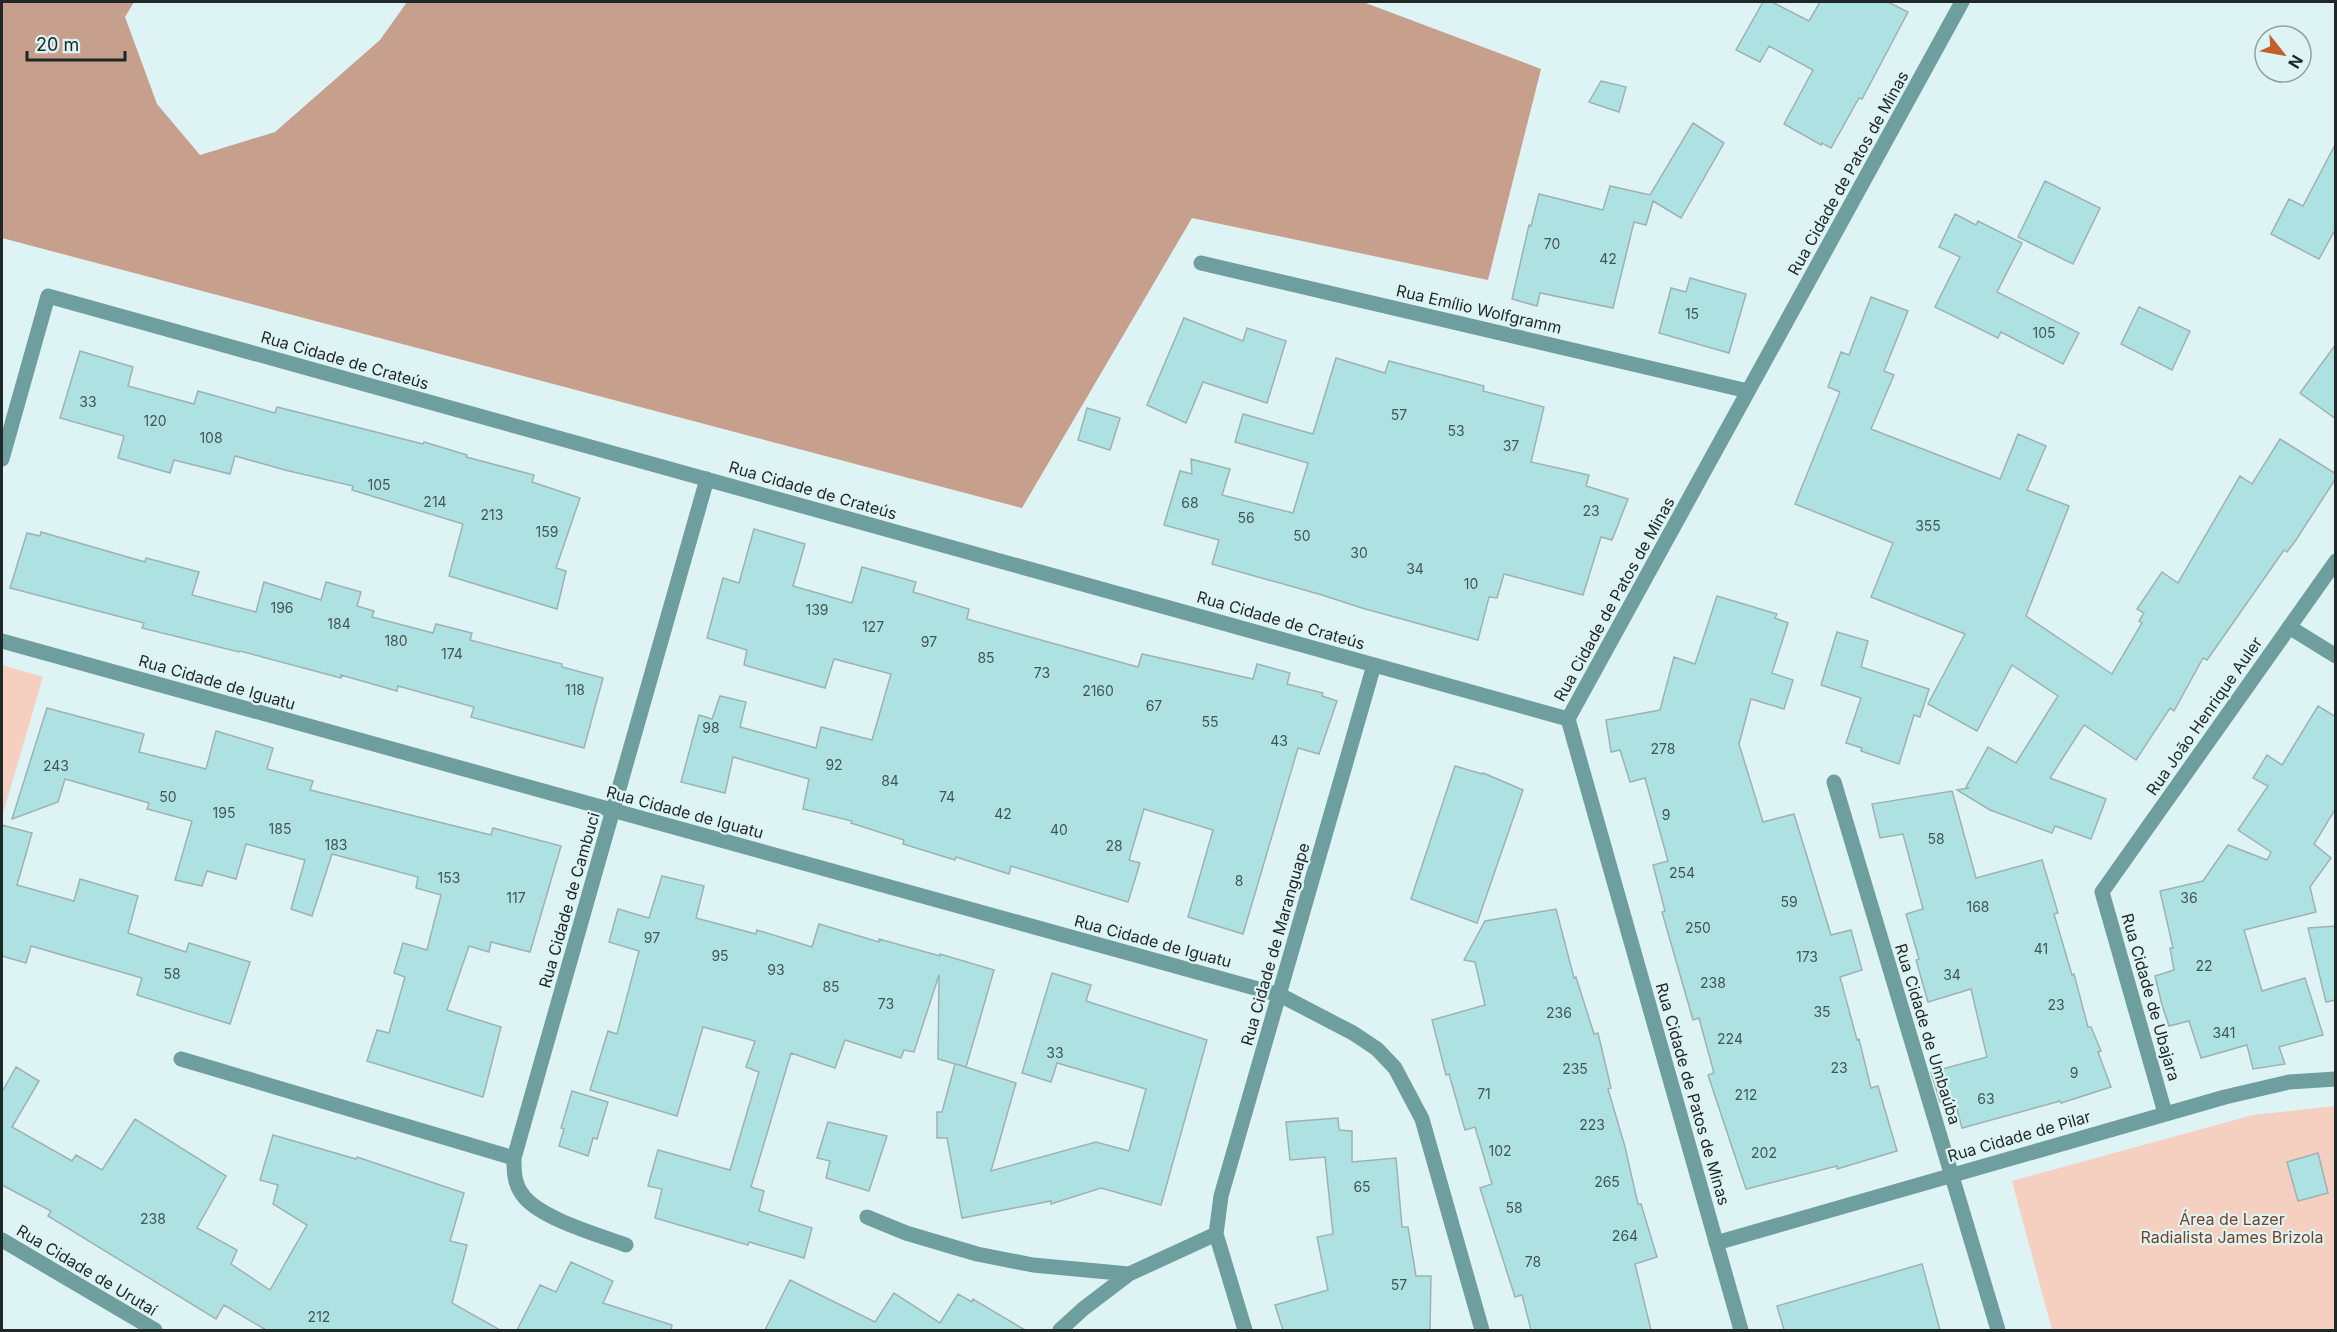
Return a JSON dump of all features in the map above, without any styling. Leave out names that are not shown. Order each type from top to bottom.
[{"type":"street","name":"Rua Cidade de Patos de Minas","points":[[1741,1330],[1568,719],[1962,2]]},
{"type":"street","name":"Rua Emílio Wolfgramm","points":[[1201,263],[1748,391]]},
{"type":"street","name":"Rua Cidade de Crateús","points":[[2,459],[48,296],[1568,719]]},
{"type":"street","name":"Rua Cidade de Cambuci","points":[[626,1245],[539,1211],[522,1194],[514,1178],[514,1158],[707,479]]},
{"type":"street","name":"Rua João Henrique Auler","points":[[2102,892],[2336,561]]},
{"type":"street","points":[[2289,627],[2336,657]]},
{"type":"street","name":"Rua Cidade de Iguatu","points":[[2,641],[1280,995],[1353,1033],[1377,1049],[1395,1068],[1422,1119],[1482,1330]]},
{"type":"street","name":"Rua Cidade de Maranguape","points":[[1216,1234],[1221,1196],[1374,665]]},
{"type":"street","name":"Rua Cidade de Umbaúba","points":[[1834,782],[1998,1330]]},
{"type":"street","name":"Rua Cidade de Ubajara","points":[[2102,892],[2165,1113]]},
{"type":"street","points":[[181,1059],[514,1158]]},
{"type":"street","name":"Rua Cidade de Pilar","points":[[1716,1243],[2165,1113],[2289,1082],[2336,1079]]},
{"type":"street","points":[[867,1217],[906,1233],[977,1254],[1033,1265],[1129,1274]]},
{"type":"street","points":[[1060,1330],[1083,1309],[1129,1274],[1216,1234],[1245,1330]]},
{"type":"street","name":"Rua Cidade de Urutaí","points":[[2,1240],[155,1330]]},
{"type":"green space","points":[[2,665],[43,677],[2,817]]},
{"type":"green space","name":"Área de Lazer Radialista James Brizola","points":[[2335,1106],[2335,1330],[2052,1330],[2012,1181],[2253,1115]]},
{"type":"shaded area","points":[[2,2],[134,2],[125,17],[157,104],[200,155],[275,132],[380,40],[407,2],[1363,2],[1541,69],[1488,280],[1192,218],[1022,508],[2,238]]},
{"type":"building","points":[[1763,2],[1772,2],[1809,21],[1820,2],[1888,2],[1908,12],[1862,99],[1859,98],[1831,148],[1822,143],[1821,145],[1784,124],[1813,70],[1769,46],[1760,62],[1736,50]]},
{"type":"building","points":[[1601,81],[1626,87],[1619,112],[1589,102]]},
{"type":"building","points":[[1693,123],[1724,143],[1681,218],[1653,201],[1646,225],[1634,222],[1613,308],[1540,293],[1537,306],[1512,299],[1529,225],[1531,226],[1539,194],[1603,210],[1610,186],[1650,195]]},
{"type":"building","points":[[2336,143],[2336,228],[2319,259],[2271,234],[2289,199],[2303,206]]},
{"type":"building","points":[[2045,181],[2100,208],[2073,264],[2018,237]]},
{"type":"building","points":[[1955,214],[1976,225],[1978,221],[2022,243],[1997,292],[2079,333],[2063,364],[2001,332],[1998,338],[1935,307],[1960,257],[1939,247]]},
{"type":"building","points":[[1690,278],[1746,294],[1729,353],[1659,333],[1671,288],[1686,292]]},
{"type":"building","points":[[1871,297],[1908,311],[1884,371],[1894,375],[1871,429],[2000,479],[2018,434],[2046,446],[2027,490],[2069,506],[2026,616],[2112,674],[2142,623],[2139,621],[2144,613],[2137,609],[2162,572],[2178,583],[2240,476],[2252,484],[2280,439],[2336,474],[2336,478],[2296,540],[2287,552],[2284,550],[2207,660],[2203,658],[2174,711],[2170,708],[2136,760],[2084,725],[2050,778],[2106,799],[2091,839],[2055,826],[2052,833],[1990,810],[1957,790],[1969,788],[1966,787],[1988,747],[2016,763],[2058,696],[2012,665],[1977,731],[1928,704],[1965,634],[1871,597],[1893,543],[1795,504],[1840,392],[1828,387],[1841,352],[1849,355]]},
{"type":"building","points":[[2139,307],[2190,331],[2172,370],[2121,344]]},
{"type":"building","points":[[1184,318],[1243,341],[1247,328],[1286,341],[1267,403],[1203,382],[1186,423],[1147,405]]},
{"type":"building","points":[[2336,344],[2336,419],[2300,393]]},
{"type":"building","points":[[80,351],[133,367],[128,386],[194,404],[198,391],[275,413],[277,407],[423,444],[424,442],[467,455],[466,457],[534,475],[532,482],[580,498],[556,568],[566,571],[557,609],[449,576],[463,524],[352,490],[353,486],[235,456],[230,474],[174,460],[170,473],[118,458],[124,436],[60,418]]},
{"type":"building","points":[[1336,358],[1385,373],[1389,361],[1484,386],[1483,391],[1544,407],[1531,462],[1589,475],[1586,486],[1628,499],[1612,540],[1601,537],[1583,595],[1504,574],[1497,598],[1489,597],[1478,640],[1212,564],[1219,540],[1164,525],[1180,471],[1192,474],[1191,459],[1230,469],[1222,495],[1293,513],[1308,463],[1235,442],[1243,414],[1313,434]]},
{"type":"building","points":[[1087,408],[1120,418],[1110,450],[1078,440]]},
{"type":"building","points":[[754,529],[805,544],[793,586],[852,603],[862,567],[916,582],[913,592],[969,609],[967,619],[1023,635],[1138,667],[1142,654],[1253,679],[1257,664],[1290,673],[1287,684],[1323,693],[1322,696],[1337,701],[1319,754],[1298,748],[1243,934],[1188,917],[1213,830],[1144,809],[1129,860],[1140,863],[1128,902],[1011,866],[1009,874],[956,857],[955,860],[903,844],[904,840],[851,823],[852,821],[803,809],[809,779],[733,757],[725,793],[681,782],[699,715],[712,719],[720,696],[746,702],[740,727],[816,748],[821,727],[872,740],[891,674],[834,659],[825,688],[744,665],[747,650],[707,638],[723,578],[739,583]]},
{"type":"building","points":[[41,532],[145,562],[146,558],[199,572],[192,595],[256,612],[264,582],[321,600],[326,582],[361,592],[357,606],[374,611],[372,617],[433,633],[436,624],[472,633],[470,640],[562,664],[562,667],[603,678],[584,748],[471,717],[474,707],[398,686],[397,691],[341,675],[341,678],[142,628],[144,623],[10,588],[27,533],[40,536]]},
{"type":"building","points":[[1717,596],[1777,614],[1775,618],[1788,623],[1772,673],[1793,680],[1784,709],[1751,699],[1739,744],[1763,822],[1794,814],[1831,935],[1851,930],[1862,970],[1840,977],[1871,1088],[1878,1086],[1897,1151],[1837,1169],[1837,1166],[1746,1189],[1708,1075],[1714,1073],[1699,1018],[1693,1020],[1662,912],[1665,911],[1653,865],[1668,861],[1645,778],[1630,782],[1620,750],[1611,752],[1606,720],[1660,710],[1674,657],[1695,664]]},
{"type":"building","points":[[1837,632],[1868,641],[1861,667],[1929,689],[1920,717],[1914,715],[1899,764],[1861,751],[1862,748],[1846,743],[1861,698],[1821,685]]},
{"type":"building","points":[[2318,706],[2336,717],[2336,808],[2314,844],[2331,858],[2310,887],[2316,912],[2244,930],[2262,991],[2305,978],[2323,1035],[2279,1047],[2285,1064],[2253,1069],[2247,1045],[2201,1058],[2189,1021],[2169,1026],[2162,1005],[2155,976],[2174,970],[2170,948],[2173,948],[2160,891],[2203,881],[2228,845],[2267,860],[2271,852],[2238,830],[2268,786],[2253,778],[2267,755],[2282,765]]},
{"type":"building","points":[[47,708],[144,734],[139,752],[206,769],[216,731],[273,748],[267,769],[313,781],[310,790],[491,835],[493,828],[561,846],[530,952],[491,942],[489,952],[469,946],[447,1010],[501,1027],[483,1097],[367,1061],[377,1030],[389,1033],[405,977],[394,973],[403,943],[427,950],[441,895],[416,888],[418,877],[332,854],[312,916],[291,909],[305,860],[246,844],[236,879],[207,871],[202,886],[175,880],[192,821],[147,809],[149,803],[65,779],[58,802],[12,819]]},
{"type":"building","points":[[1455,766],[1483,773],[1523,790],[1477,923],[1411,899]]},
{"type":"building","points":[[1952,791],[1976,878],[2042,860],[2058,913],[2054,914],[2072,975],[2074,974],[2088,1027],[2091,1027],[2101,1051],[2098,1052],[2111,1087],[2061,1103],[2060,1101],[1962,1128],[1954,1098],[1940,1102],[1931,1072],[1987,1057],[1971,989],[1928,1002],[1906,914],[1923,909],[1903,834],[1880,838],[1872,804]]},
{"type":"building","points":[[2,825],[32,833],[17,885],[74,901],[80,879],[138,896],[128,933],[186,952],[189,943],[250,962],[230,1024],[137,995],[142,978],[31,946],[26,963],[2,956]]},
{"type":"building","points":[[662,876],[704,886],[696,918],[756,934],[757,930],[812,947],[819,924],[879,942],[879,939],[994,970],[966,1067],[956,1064],[1016,1083],[991,1171],[1096,1142],[1129,1151],[1146,1089],[1057,1063],[1051,1082],[1022,1073],[1052,973],[1091,985],[1086,1001],[1207,1040],[1161,1205],[1101,1188],[1051,1204],[1051,1201],[962,1218],[947,1138],[937,1138],[937,1112],[942,1112],[955,1064],[938,1059],[939,975],[914,1052],[904,1050],[901,1058],[845,1040],[835,1068],[791,1053],[751,1187],[764,1191],[759,1211],[812,1228],[804,1258],[749,1242],[748,1245],[655,1218],[662,1189],[648,1186],[658,1150],[730,1170],[759,1072],[746,1067],[755,1041],[703,1027],[677,1116],[590,1090],[608,1031],[617,1034],[639,951],[609,942],[618,909],[649,918]]},
{"type":"building","points":[[1556,909],[1574,978],[1576,977],[1594,1034],[1598,1033],[1611,1088],[1608,1089],[1625,1147],[1638,1204],[1641,1204],[1657,1257],[1635,1264],[1651,1330],[1531,1330],[1522,1295],[1515,1297],[1480,1188],[1492,1184],[1475,1127],[1465,1130],[1449,1074],[1446,1075],[1432,1020],[1485,1005],[1475,962],[1464,960],[1485,921]]},
{"type":"building","points":[[2336,926],[2336,1000],[2326,1002],[2308,928]]},
{"type":"building","points":[[16,1067],[39,1081],[12,1127],[72,1161],[76,1155],[102,1170],[135,1119],[226,1176],[197,1228],[237,1250],[231,1264],[270,1290],[307,1225],[273,1204],[278,1185],[260,1180],[273,1135],[356,1159],[357,1157],[464,1193],[450,1241],[467,1245],[452,1303],[500,1330],[266,1330],[224,1305],[216,1319],[48,1216],[51,1211],[2,1185],[2,1092]]},
{"type":"building","points":[[572,1091],[608,1102],[597,1139],[593,1138],[588,1156],[559,1146],[564,1129],[561,1128]]},
{"type":"building","points":[[1338,1118],[1339,1130],[1352,1131],[1352,1162],[1396,1158],[1402,1227],[1408,1227],[1416,1276],[1431,1276],[1430,1330],[1283,1330],[1275,1305],[1328,1290],[1317,1237],[1333,1234],[1325,1157],[1290,1160],[1286,1122]]},
{"type":"building","points":[[828,1122],[887,1136],[869,1191],[826,1178],[830,1161],[817,1158]]},
{"type":"building","points":[[2318,1153],[2328,1193],[2298,1201],[2287,1162]]},
{"type":"building","points":[[571,1262],[613,1281],[603,1303],[672,1325],[671,1330],[517,1330],[540,1285],[556,1292]]},
{"type":"building","points":[[1922,1264],[1940,1330],[1784,1330],[1777,1306]]},
{"type":"building","points":[[790,1280],[875,1322],[894,1293],[940,1323],[958,1294],[972,1302],[973,1299],[1025,1330],[765,1330]]}]
